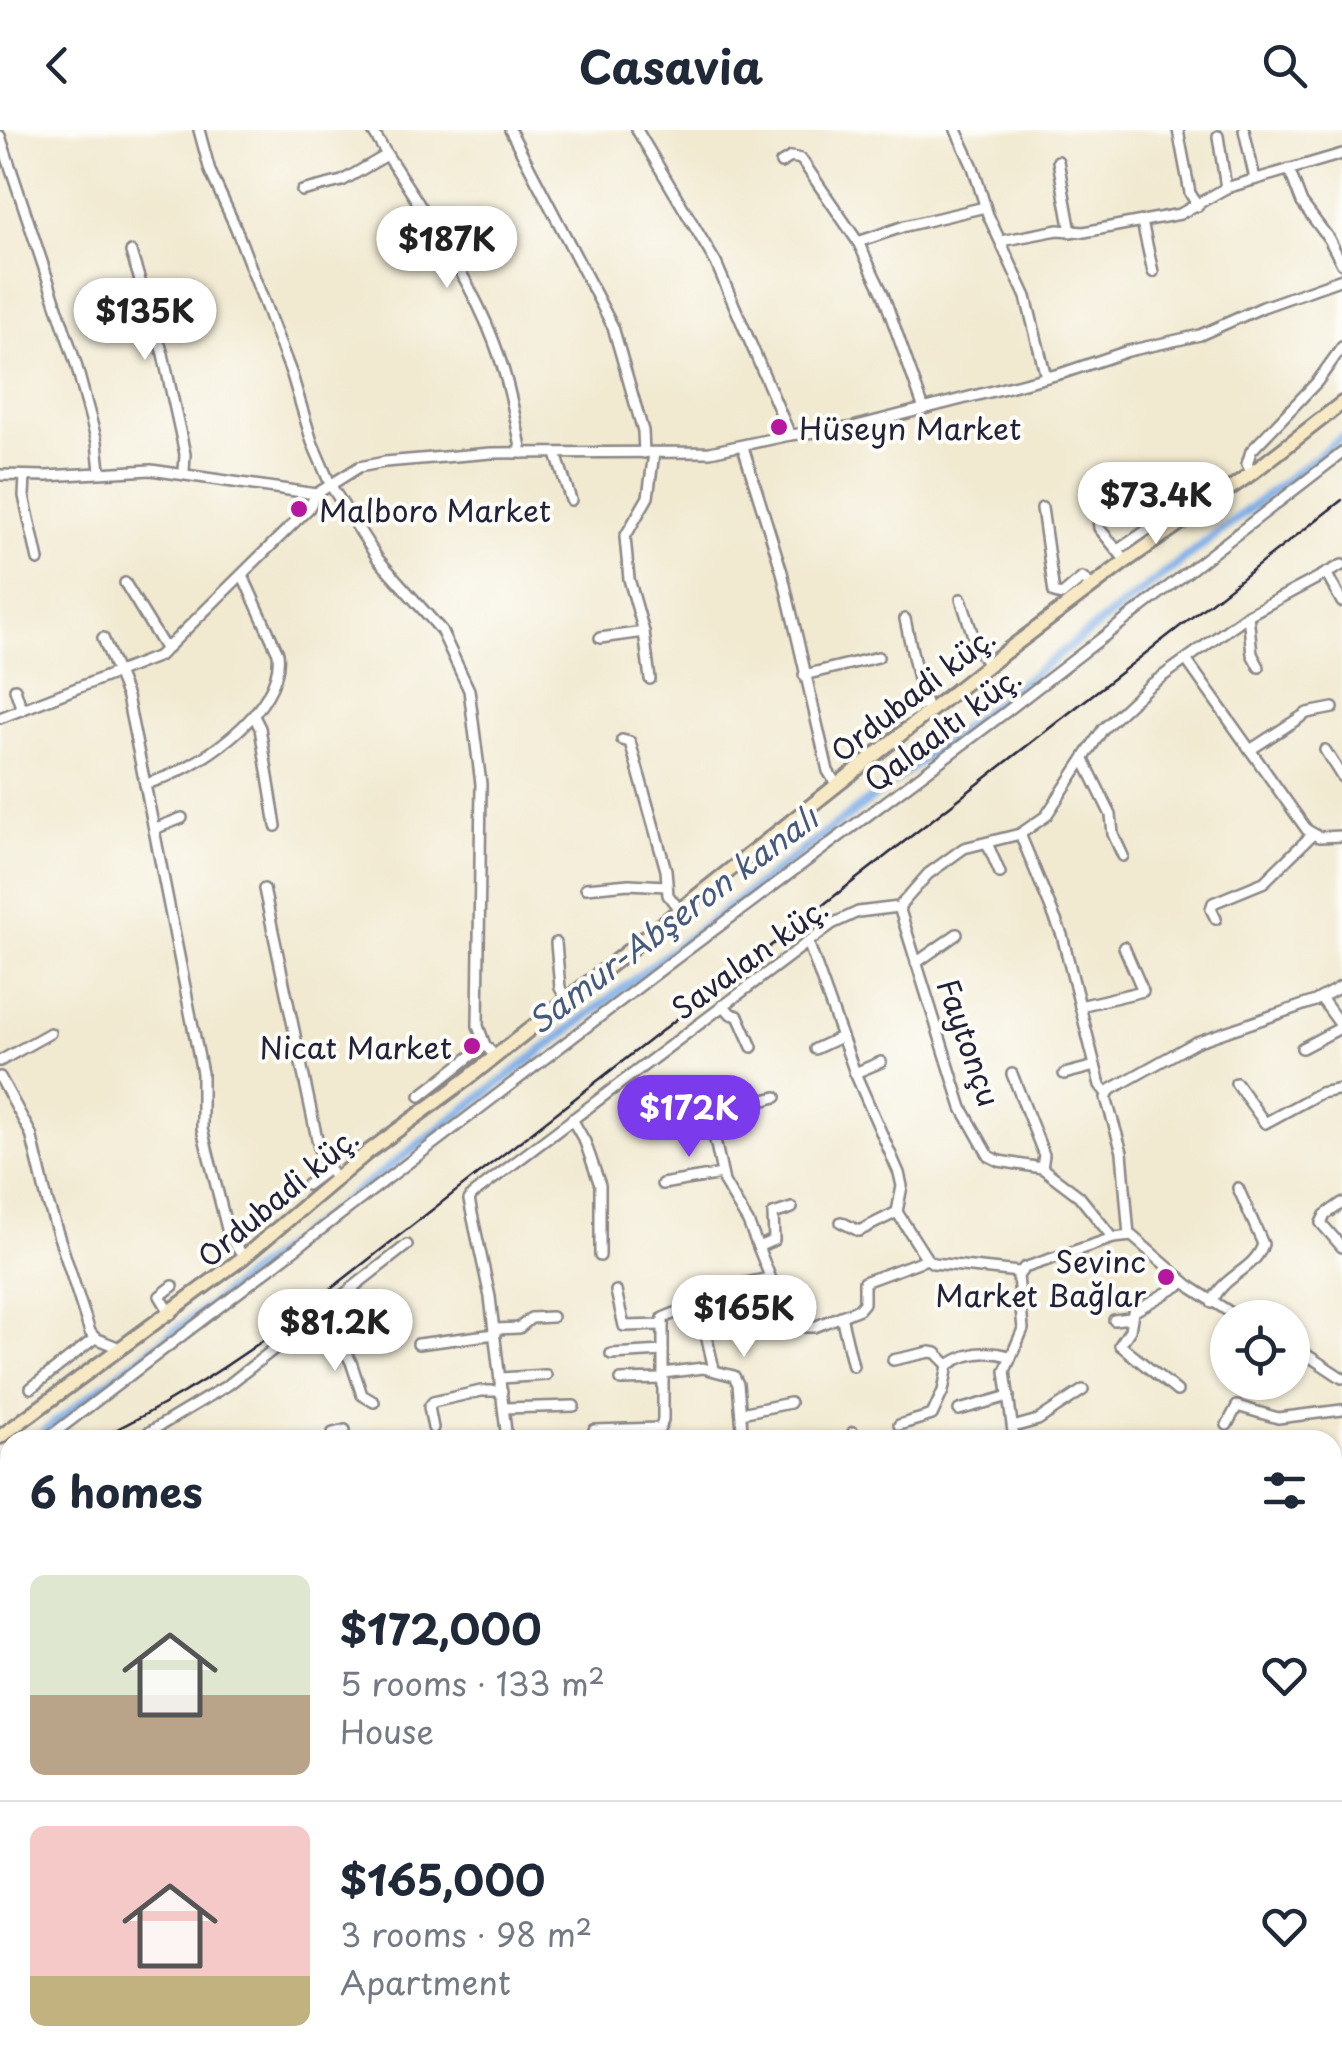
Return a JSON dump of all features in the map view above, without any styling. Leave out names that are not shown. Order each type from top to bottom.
[{"type":"street","points":[[199,130],[210,171],[236,226],[331,486],[370,548],[441,630],[469,690],[481,784],[478,1026],[485,1045],[495,1056]]},
{"type":"street","points":[[372,130],[490,330],[509,386],[522,454]]},
{"type":"street","points":[[510,130],[613,327],[649,453],[648,497],[624,537],[650,679]]},
{"type":"street","points":[[637,130],[716,262],[790,435]]},
{"type":"street","points":[[956,130],[973,167],[984,207],[1026,298],[1046,377]]},
{"type":"street","points":[[1178,130],[1190,193],[1198,206]]},
{"type":"street","points":[[1244,130],[1255,179]]},
{"type":"street","points":[[2,132],[76,364],[97,442],[100,472]]},
{"type":"street","points":[[1218,136],[1226,188]]},
{"type":"street","points":[[1001,240],[1058,230],[1084,232],[1180,214],[1226,188],[1342,154]]},
{"type":"street","points":[[302,191],[342,181],[386,155]]},
{"type":"street","points":[[781,163],[791,157],[801,159],[858,242],[883,294],[924,409]]},
{"type":"street","points":[[1058,161],[1070,232]]},
{"type":"street","points":[[1289,169],[1302,203],[1342,264]]},
{"type":"street","points":[[858,242],[984,207]]},
{"type":"street","points":[[1142,222],[1154,272]]},
{"type":"street","points":[[131,252],[163,354],[184,454],[184,472]]},
{"type":"street","points":[[0,718],[142,664],[166,650],[309,508],[316,494],[369,464],[478,454],[710,452],[790,435],[849,428],[1046,377],[1128,350],[1200,335],[1342,279]]},
{"type":"street","points":[[1252,473],[1247,464],[1251,451],[1318,382],[1342,347]]},
{"type":"street","name":"Ordubadi küç.","points":[[22,1430],[244,1257],[331,1174],[495,1056],[836,784],[926,706],[1092,586],[1122,555],[1252,473],[1342,403]]},
{"type":"street","points":[[743,447],[782,572],[828,771],[836,784]]},
{"type":"street","name":"Qalaaltı küç.","points":[[58,1430],[1342,453]]},
{"type":"street","points":[[556,454],[571,500]]},
{"type":"street","points":[[0,475],[139,469],[184,472],[316,494]]},
{"type":"street","points":[[26,476],[24,496],[38,560]]},
{"type":"street","points":[[1096,498],[1100,528],[1122,555],[1172,513]]},
{"type":"street","points":[[1042,508],[1054,593],[1062,594],[1082,578],[1092,586]]},
{"type":"street","points":[[898,907],[942,862],[970,845],[1020,834],[1055,806],[1110,721],[1149,686],[1248,615],[1342,565]]},
{"type":"street","points":[[1326,573],[1342,602]]},
{"type":"street","points":[[146,784],[196,763],[254,716],[265,700],[280,659],[243,576]]},
{"type":"street","points":[[125,583],[166,650]]},
{"type":"street","points":[[961,599],[977,648],[988,664]]},
{"type":"street","points":[[1248,615],[1252,654],[1259,667]]},
{"type":"street","points":[[902,717],[926,706],[905,619]]},
{"type":"street","points":[[600,638],[644,632]]},
{"type":"street","points":[[104,638],[127,697],[146,784],[202,1073],[202,1129],[229,1237],[244,1257]]},
{"type":"street","points":[[804,675],[878,657]]},
{"type":"street","points":[[1187,661],[1312,835]]},
{"type":"street","points":[[14,689],[22,710]]},
{"type":"street","points":[[1250,750],[1308,713],[1332,708]]},
{"type":"street","points":[[254,716],[260,728],[276,826]]},
{"type":"street","points":[[622,740],[632,746],[666,870],[666,886],[678,908]]},
{"type":"street","points":[[1325,750],[1342,778]]},
{"type":"street","points":[[1084,760],[1111,816],[1113,834],[1123,856]]},
{"type":"street","points":[[154,829],[182,818]]},
{"type":"street","points":[[1020,834],[1062,935],[1095,1066],[1107,1094],[1122,1152],[1129,1236]]},
{"type":"street","points":[[1216,919],[1211,909],[1213,903],[1264,882],[1312,835],[1342,836]]},
{"type":"street","points":[[987,843],[1000,872]]},
{"type":"street","points":[[586,888],[666,886]]},
{"type":"street","points":[[264,889],[320,1154],[331,1174],[307,1185]]},
{"type":"street","name":"Savalan küç.","points":[[495,1331],[469,1200],[480,1188],[846,916],[898,907]]},
{"type":"street","name":"Faytonçu","points":[[898,907],[962,1108],[989,1156],[1042,1168],[1079,1196],[1112,1238]]},
{"type":"street","points":[[916,964],[957,934]]},
{"type":"street","points":[[556,942],[560,988],[566,999]]},
{"type":"street","points":[[808,942],[855,1073],[901,1181],[898,1212],[927,1259],[940,1264],[1020,1272],[1029,1265],[1129,1236],[1140,1241],[1210,1301]]},
{"type":"street","points":[[1080,1006],[1142,993],[1124,947]]},
{"type":"street","points":[[1107,1094],[1196,1042],[1236,1031],[1342,986]]},
{"type":"street","points":[[1302,1048],[1342,1027],[1321,998]]},
{"type":"street","points":[[723,1005],[738,1016],[752,1048]]},
{"type":"street","points":[[0,1061],[50,1034]]},
{"type":"street","points":[[815,1048],[841,1037]]},
{"type":"street","points":[[420,1096],[485,1045]]},
{"type":"street","points":[[855,1073],[881,1062]]},
{"type":"street","points":[[1064,1074],[1095,1066]]},
{"type":"street","points":[[1012,1074],[1044,1155],[1042,1168]]},
{"type":"street","points":[[0,1077],[31,1134],[56,1228],[94,1338]]},
{"type":"street","points":[[1236,1084],[1268,1128],[1320,1093],[1342,1089]]},
{"type":"street","points":[[776,1096],[712,1116],[722,1174],[748,1222],[769,1278],[796,1319],[804,1327],[841,1316],[862,1306],[864,1282],[927,1259]]},
{"type":"street","points":[[572,1119],[585,1142],[600,1186],[600,1256]]},
{"type":"street","points":[[662,1184],[722,1174]]},
{"type":"street","points":[[1213,1300],[1222,1282],[1256,1260],[1263,1244],[1238,1188]]},
{"type":"street","points":[[1342,1203],[1325,1215],[1321,1224],[1342,1247]]},
{"type":"street","points":[[758,1247],[774,1240],[772,1214],[792,1208]]},
{"type":"street","points":[[841,1222],[859,1231],[898,1212]]},
{"type":"street","points":[[153,1430],[228,1385],[407,1245]]},
{"type":"street","points":[[1013,1430],[1005,1370],[1023,1328],[1020,1272]]},
{"type":"street","points":[[717,1289],[769,1278]]},
{"type":"street","points":[[1177,1391],[1121,1347],[1133,1312],[1185,1282]]},
{"type":"street","points":[[171,1314],[160,1296],[173,1286]]},
{"type":"street","points":[[352,1288],[373,1326]]},
{"type":"street","points":[[616,1291],[624,1326],[663,1325]]},
{"type":"street","points":[[324,1312],[351,1362],[362,1395],[374,1402]]},
{"type":"street","points":[[636,1430],[660,1428],[664,1420],[663,1318],[675,1313]]},
{"type":"street","points":[[841,1316],[853,1366]]},
{"type":"street","points":[[418,1344],[519,1328],[531,1318],[552,1317]]},
{"type":"street","points":[[1114,1320],[1130,1318]]},
{"type":"street","points":[[704,1330],[714,1370]]},
{"type":"street","points":[[495,1331],[506,1430]]},
{"type":"street","points":[[94,1338],[122,1349]]},
{"type":"street","points":[[31,1388],[94,1338]]},
{"type":"street","points":[[611,1354],[662,1350]]},
{"type":"street","points":[[893,1360],[930,1352],[948,1365]]},
{"type":"street","points":[[948,1365],[973,1354],[997,1352],[1009,1356]]},
{"type":"street","points":[[1310,1358],[1342,1378]]},
{"type":"street","points":[[899,1426],[932,1415],[943,1391],[948,1365]]},
{"type":"street","points":[[621,1380],[694,1368],[714,1370],[736,1379],[743,1430]]},
{"type":"street","points":[[501,1378],[546,1375]]},
{"type":"street","points":[[433,1428],[428,1407],[434,1402],[502,1390]]},
{"type":"street","points":[[1013,1427],[1038,1420],[1083,1390]]},
{"type":"street","points":[[959,1410],[1009,1396]]},
{"type":"street","points":[[742,1413],[790,1403]]},
{"type":"street","points":[[504,1408],[574,1406]]},
{"type":"street","points":[[1227,1425],[1237,1406],[1278,1418],[1342,1410]]},
{"type":"waterway","name":"Samur-Abşeron kanalı","points":[[46,1430],[1342,438]]},
{"type":"railway","points":[[114,1430],[191,1388],[282,1327],[1342,500]]},
{"type":"place","name":"Hüseyn Market","points":[[779,427]]},
{"type":"place","name":"Malboro Market","points":[[299,509]]},
{"type":"place","name":"Nicat Market","points":[[472,1046]]},
{"type":"place","name":"Sevinc Market Bağlar","points":[[1166,1277]]}]
